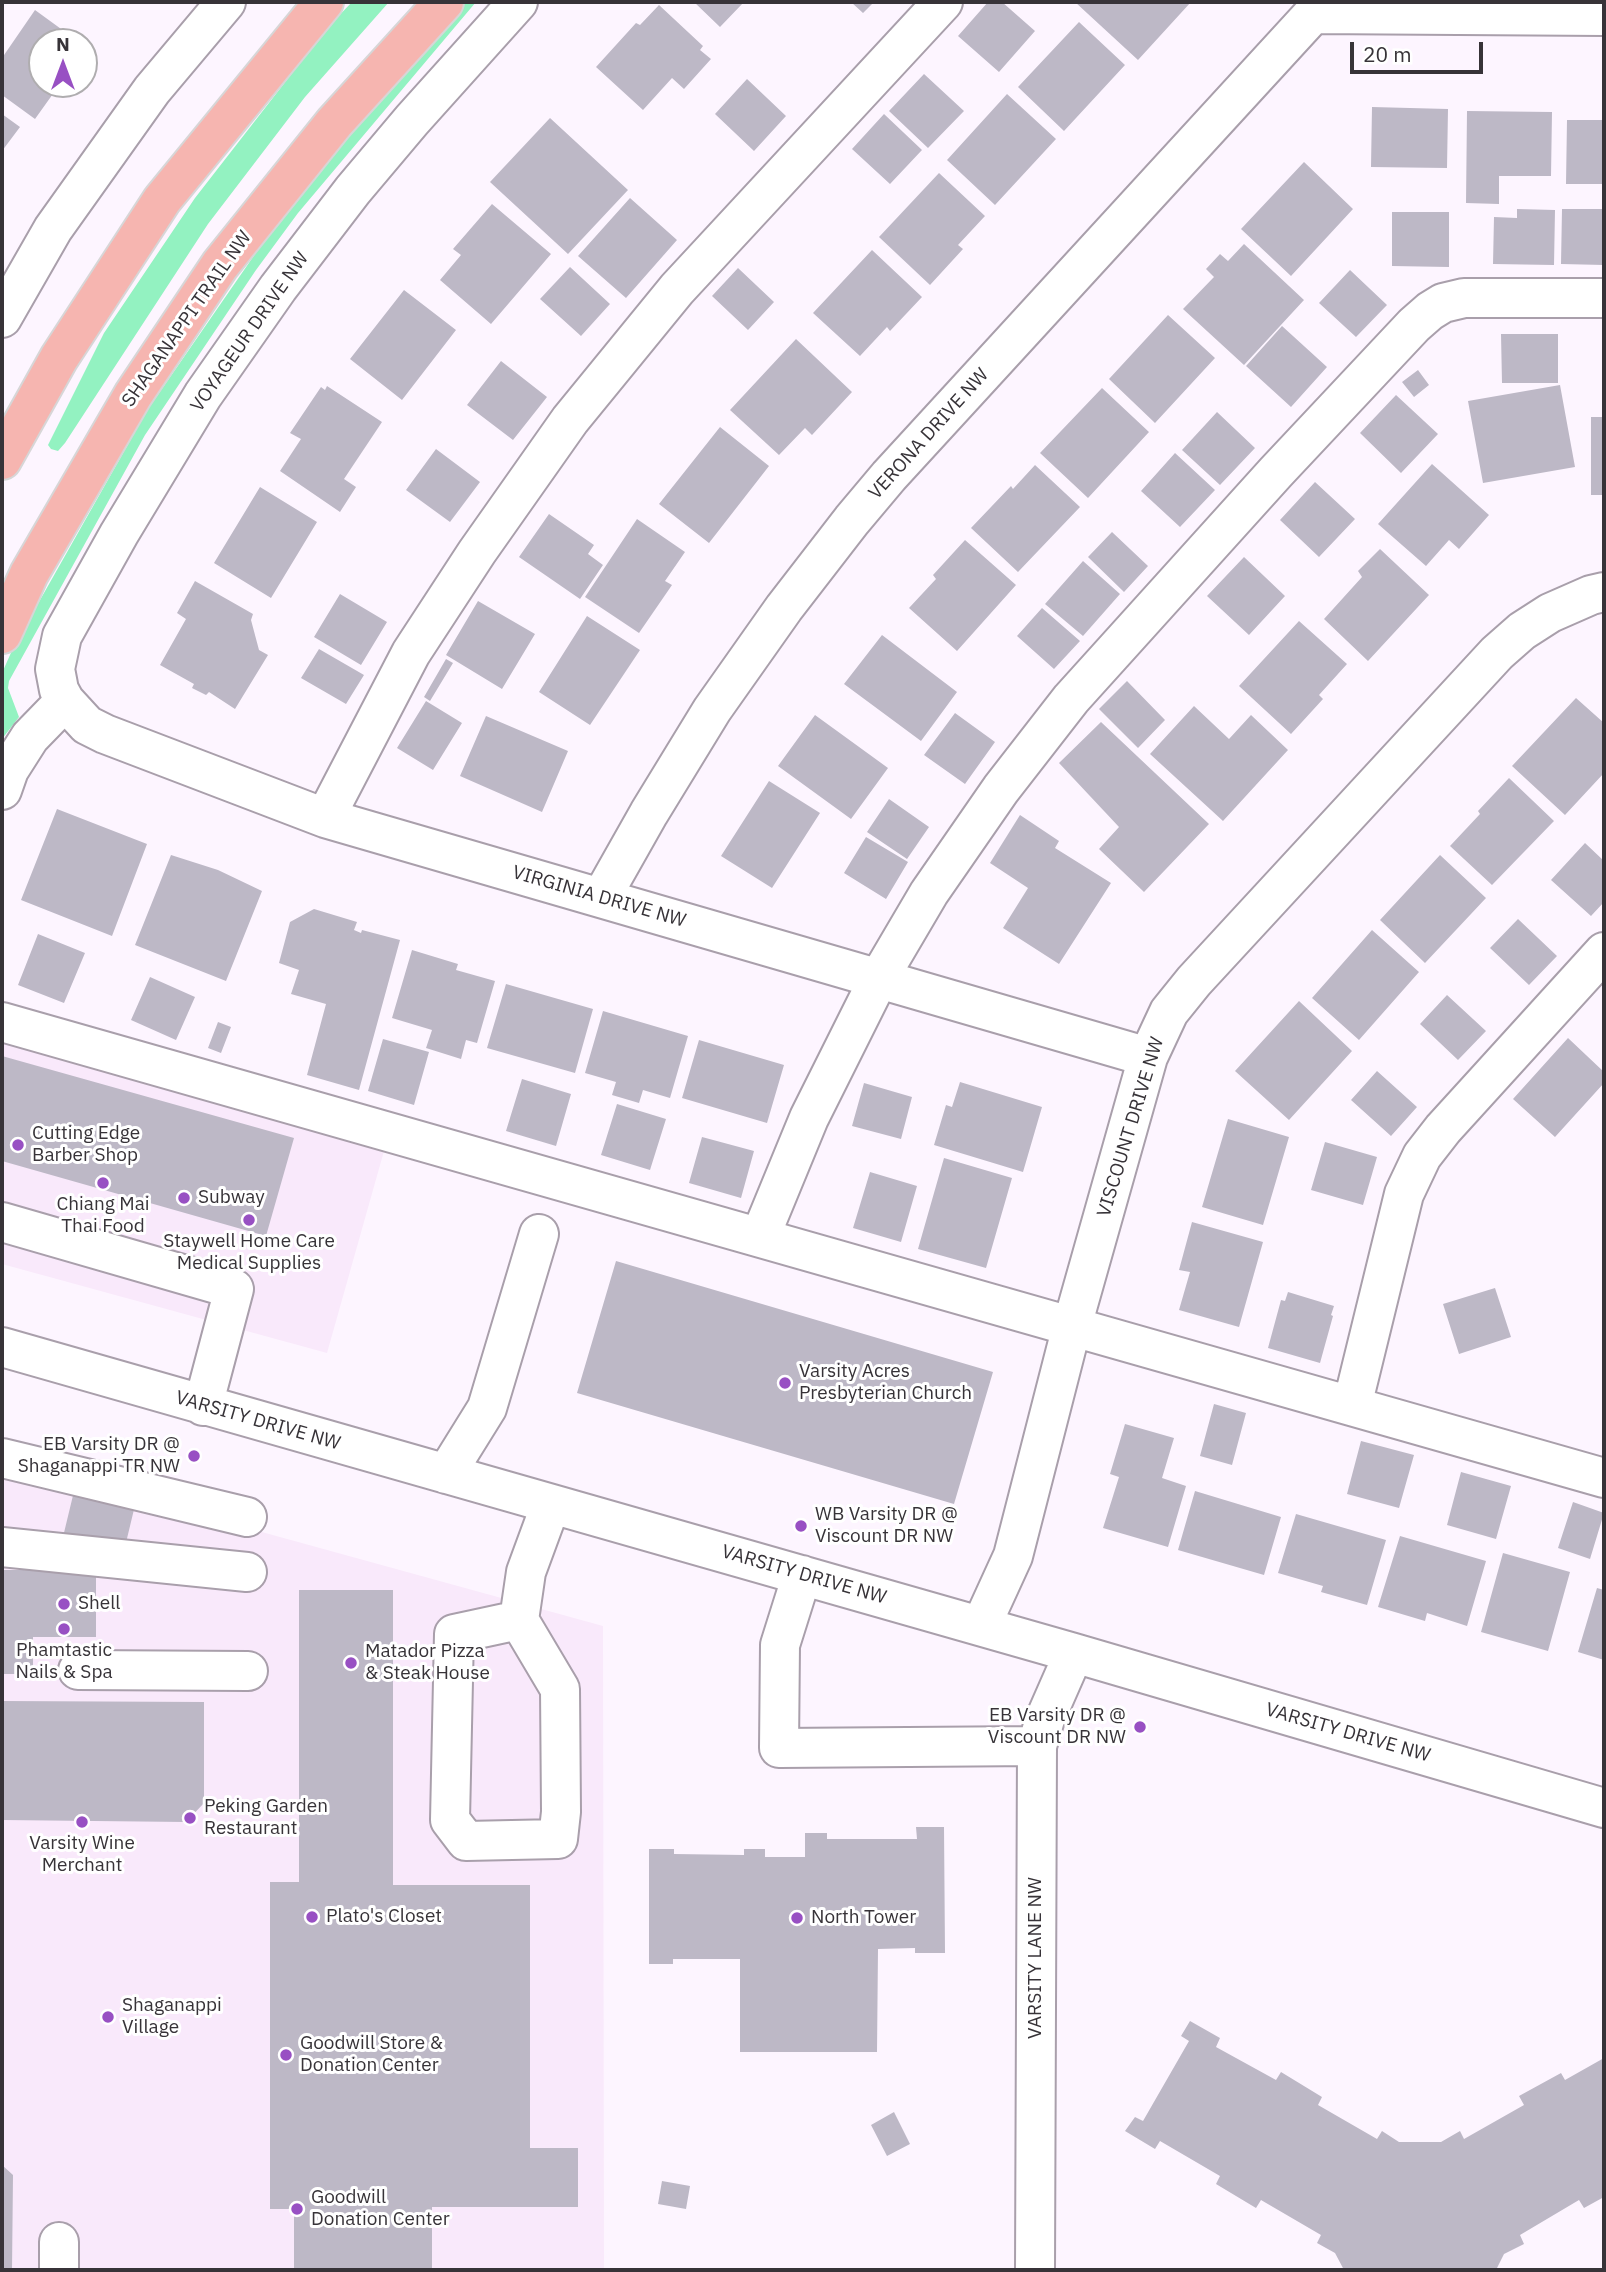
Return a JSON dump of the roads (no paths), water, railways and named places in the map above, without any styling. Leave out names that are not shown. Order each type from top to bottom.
[{"type":"main road","points":[[2,460],[60,358],[162,200],[324,2]]},
{"type":"main road","name":"SHAGANAPPI TRAIL NW","points":[[2,634],[29,574],[133,394],[220,265],[334,122],[444,2]]},
{"type":"street","points":[[2,318],[61,218],[152,90],[226,2]]},
{"type":"street","name":"VOYAGEUR DRIVE NW","points":[[65,701],[55,669],[62,636],[203,394],[278,288],[353,190],[518,2]]},
{"type":"street","points":[[325,818],[411,653],[477,552],[570,420],[677,289],[943,2]]},
{"type":"street","name":"VERONA DRIVE NW","points":[[601,898],[712,710],[784,608],[852,520],[899,465],[1319,8],[1604,16]]},
{"type":"street","points":[[760,1237],[809,1118],[879,978],[943,872],[1001,789],[1071,699],[1413,325],[1443,303],[1464,298],[1604,298]]},
{"type":"street","name":"VISCOUNT DRIVE NW","points":[[981,1626],[1013,1556],[1072,1326],[1149,1056],[1169,1012],[1194,981],[1497,653],[1522,631],[1550,614],[1591,595],[1604,592]]},
{"type":"street","points":[[2,790],[9,770],[30,737],[65,701]]},
{"type":"street","name":"VIRGINIA DRIVE NW","points":[[65,701],[87,725],[105,734],[325,818],[1149,1056]]},
{"type":"street","points":[[1352,1406],[1404,1194],[1422,1156],[1443,1129],[1604,953]]},
{"type":"street","points":[[2,1022],[1604,1478]]},
{"type":"street","points":[[2,1222],[234,1289],[203,1406]]},
{"type":"street","points":[[446,1475],[487,1408],[539,1234]]},
{"type":"street","name":"VARSITY DRIVE NW","points":[[2,1347],[981,1626],[1604,1808]]},
{"type":"street","points":[[2,1458],[247,1517]]},
{"type":"street","points":[[519,1620],[454,1634],[450,1820],[466,1841],[558,1839],[561,1812],[560,1689],[519,1620],[526,1572],[551,1504]]},
{"type":"street","points":[[2,1547],[247,1572]]},
{"type":"street","points":[[802,1575],[780,1645],[779,1748],[1037,1746]]},
{"type":"street","name":"VARSITY LANE NW","points":[[1035,2270],[1037,1746],[1045,1719],[1074,1653]]},
{"type":"street","points":[[78,1670],[248,1671]]},
{"type":"place","name":"Cutting Edge Barber Shop","points":[[18,1145]]},
{"type":"place","name":"Chiang Mai Thai Food","points":[[103,1183]]},
{"type":"place","name":"Subway","points":[[184,1198]]},
{"type":"place","name":"Staywell Home Care Medical Supplies","points":[[249,1220]]},
{"type":"place","name":"Varsity Acres Presbyterian Church","points":[[785,1383]]},
{"type":"place","name":"EB Varsity DR @ Shaganappi TR NW","points":[[194,1456]]},
{"type":"place","name":"WB Varsity DR @ Viscount DR NW","points":[[801,1526]]},
{"type":"place","name":"Shell","points":[[64,1604]]},
{"type":"place","name":"Phamtastic Nails & Spa","points":[[64,1629]]},
{"type":"place","name":"Matador Pizza & Steak House","points":[[351,1663]]},
{"type":"place","name":"EB Varsity DR @ Viscount DR NW","points":[[1140,1727]]},
{"type":"place","name":"Peking Garden Restaurant","points":[[190,1818]]},
{"type":"place","name":"Varsity Wine Merchant","points":[[82,1822]]},
{"type":"place","name":"Plato's Closet","points":[[312,1917]]},
{"type":"place","name":"North Tower","points":[[797,1918]]},
{"type":"place","name":"Shaganappi Village","points":[[108,2017]]},
{"type":"place","name":"Goodwill Store & Donation Center","points":[[286,2055]]},
{"type":"place","name":"Goodwill Donation Center","points":[[297,2209]]}]
